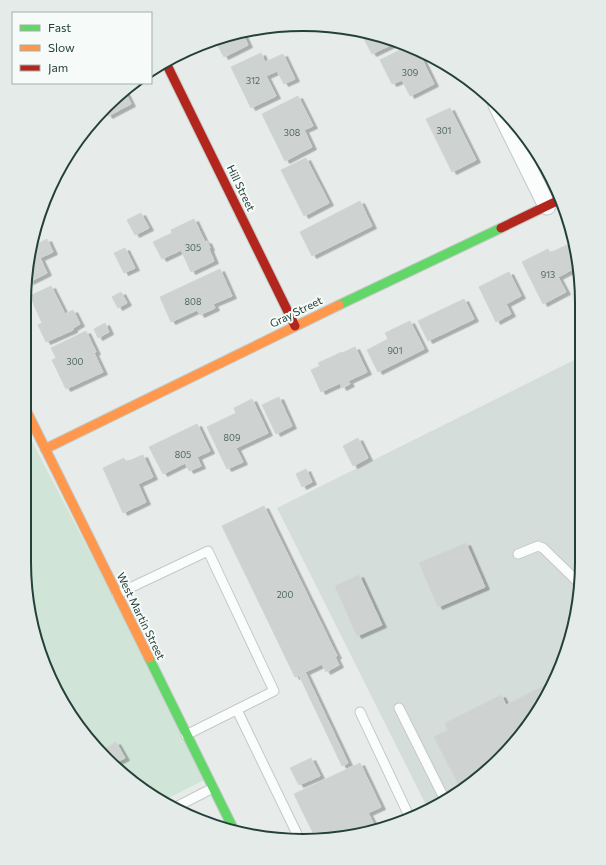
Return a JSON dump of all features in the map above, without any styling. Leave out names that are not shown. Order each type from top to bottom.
[{"type":"street","name":"Hill Street","points":[[168,67],[295,326]]},
{"type":"street","points":[[508,124],[553,203]]},
{"type":"street","name":"Gray Street","points":[[45,449],[295,326],[553,203]]},
{"type":"street","name":"West Martin Street","points":[[31,420],[231,824]]},
{"type":"lane","points":[[518,554],[538,546],[543,548],[574,578]]},
{"type":"lane","points":[[117,594],[208,551],[274,691],[186,735]]},
{"type":"lane","points":[[399,708],[443,796]]},
{"type":"lane","points":[[237,710],[297,834]]},
{"type":"lane","points":[[360,712],[408,813]]},
{"type":"lane","points":[[180,805],[213,788]]},
{"type":"shaded area","points":[[575,359],[575,562],[573,598],[561,649],[539,698],[519,728],[508,741],[469,778],[439,798],[426,805],[277,508]]},
{"type":"green space","points":[[31,440],[208,778],[167,798],[137,778],[98,741],[87,728],[67,698],[45,649],[33,598],[31,562]]},
{"type":"building","points":[[244,37],[248,45],[224,57],[217,45]]},
{"type":"building","points":[[364,38],[390,45],[372,54]]},
{"type":"building","points":[[401,50],[422,58],[434,84],[410,96],[402,80],[392,84],[380,60]]},
{"type":"building","points":[[261,53],[265,62],[283,54],[295,79],[284,84],[277,71],[266,76],[276,96],[251,108],[231,67]]},
{"type":"building","points":[[127,96],[131,104],[108,116],[107,115]]},
{"type":"building","points":[[298,96],[313,126],[304,130],[312,147],[285,161],[262,114]]},
{"type":"building","points":[[450,108],[476,160],[452,172],[426,119]]},
{"type":"building","points":[[306,158],[329,203],[304,216],[281,170]]},
{"type":"building","points":[[360,201],[372,226],[312,256],[300,232]]},
{"type":"building","points":[[141,213],[149,228],[135,235],[127,220]]},
{"type":"building","points":[[194,219],[205,242],[207,241],[214,261],[191,272],[181,250],[162,259],[153,242],[172,233],[171,230]]},
{"type":"building","points":[[47,239],[53,252],[40,258],[47,273],[32,280],[33,267],[37,244]]},
{"type":"building","points":[[569,244],[573,269],[558,277],[566,292],[543,304],[522,262],[548,249],[550,253]]},
{"type":"building","points":[[125,248],[135,268],[124,273],[114,253]]},
{"type":"building","points":[[220,269],[232,296],[213,304],[215,308],[200,315],[197,310],[171,322],[160,297]]},
{"type":"building","points":[[509,272],[521,296],[506,304],[511,314],[496,322],[479,287]]},
{"type":"building","points":[[51,286],[65,314],[73,310],[80,324],[73,328],[73,330],[46,342],[38,325],[42,323],[31,299],[31,295]]},
{"type":"building","points":[[121,292],[127,303],[118,308],[112,297]]},
{"type":"building","points":[[464,299],[474,319],[428,341],[418,321]]},
{"type":"building","points":[[410,321],[424,349],[378,372],[367,350],[388,339],[385,333]]},
{"type":"building","points":[[105,323],[109,332],[98,338],[94,329]]},
{"type":"building","points":[[86,331],[103,372],[66,389],[52,360],[56,358],[51,348]]},
{"type":"building","points":[[355,347],[367,372],[348,381],[350,384],[342,388],[340,383],[321,392],[311,370],[320,366],[318,363]]},
{"type":"building","points":[[279,397],[292,426],[276,434],[262,405]]},
{"type":"building","points":[[252,399],[268,433],[236,448],[243,462],[227,469],[207,427],[236,413],[234,408]]},
{"type":"building","points":[[197,424],[210,451],[197,457],[201,466],[189,471],[185,463],[163,474],[149,447]]},
{"type":"building","points":[[358,438],[368,458],[353,466],[343,446]]},
{"type":"building","points":[[143,455],[153,477],[138,484],[146,502],[123,513],[103,468],[124,458],[126,462]]},
{"type":"building","points":[[306,469],[312,482],[302,487],[296,474]]},
{"type":"building","points":[[264,506],[337,656],[335,657],[339,665],[326,672],[322,664],[295,677],[222,526]]},
{"type":"building","points":[[466,543],[485,587],[438,607],[419,563]]},
{"type":"building","points":[[359,575],[382,625],[357,636],[335,586]]},
{"type":"building","points":[[305,672],[348,763],[342,766],[299,675]]},
{"type":"building","points":[[546,685],[539,698],[519,728],[508,741],[482,767],[459,785],[434,737],[448,730],[445,723],[501,695],[506,705]]},
{"type":"building","points":[[116,742],[125,758],[118,761],[105,748]]},
{"type":"building","points":[[311,758],[320,776],[299,785],[290,768]]},
{"type":"building","points":[[360,763],[381,807],[368,813],[374,825],[339,832],[332,832],[331,831],[313,833],[294,794]]},
{"type":"traffic: fast","points":[[339,305],[501,228]]},
{"type":"traffic: fast","points":[[149,658],[231,824]]},
{"type":"traffic: slow","points":[[45,449],[339,305]]},
{"type":"traffic: slow","points":[[31,420],[149,658]]},
{"type":"traffic: jam","points":[[168,67],[295,326]]},
{"type":"traffic: jam","points":[[501,228],[555,202]]}]
